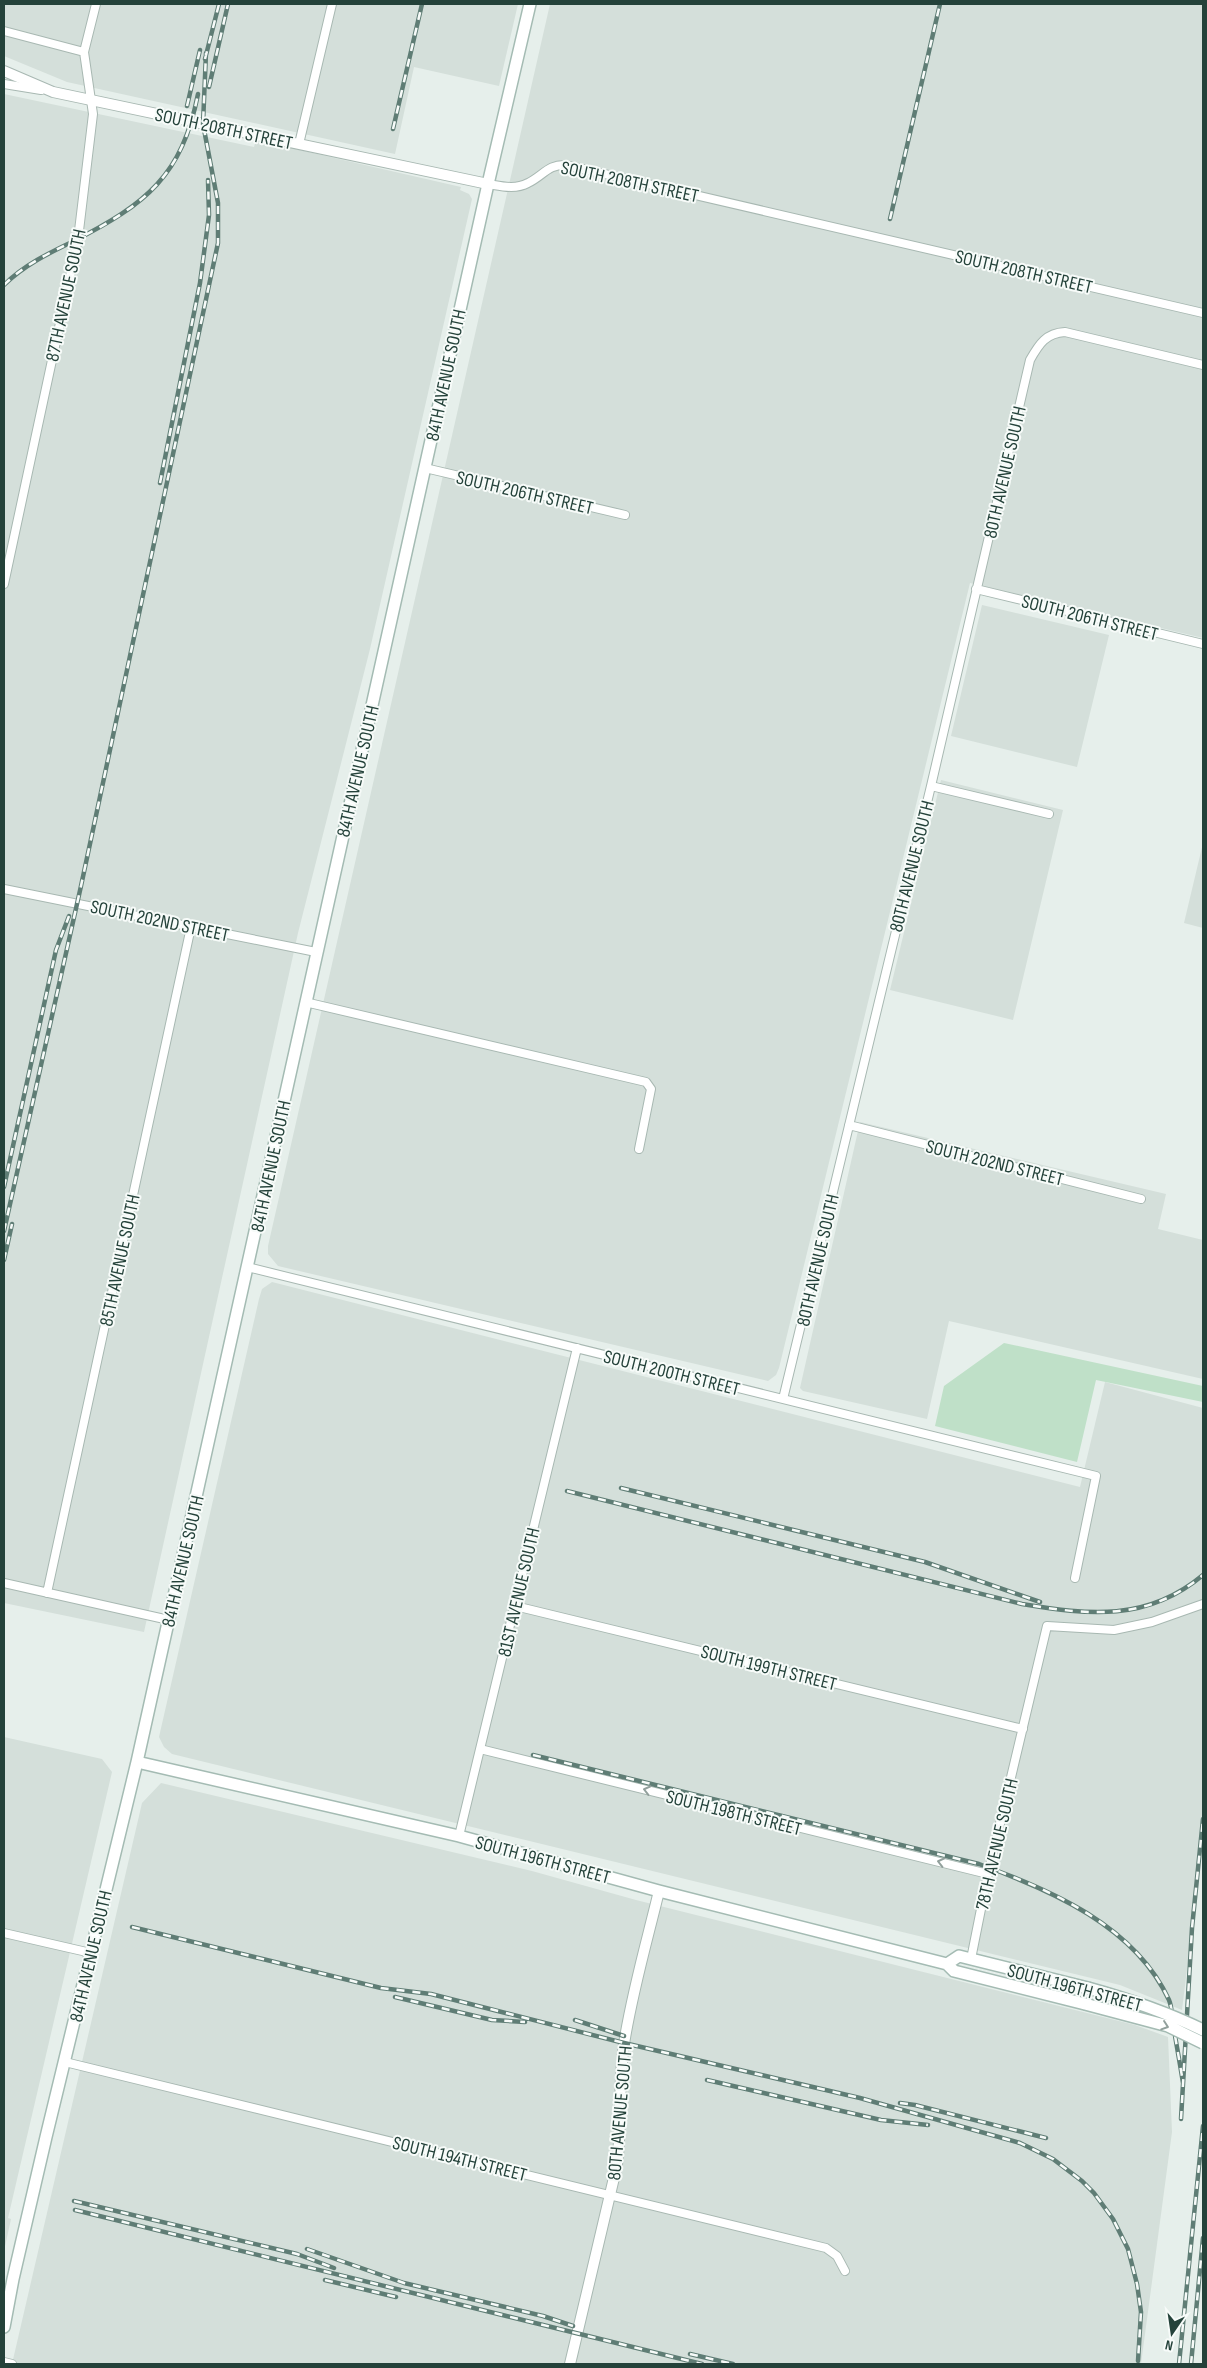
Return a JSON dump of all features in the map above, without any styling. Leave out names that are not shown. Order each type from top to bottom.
[{"type":"main road","name":"84TH AVENUE SOUTH","points":[[4,2327],[14,2273],[137,1762],[248,1268],[316,952],[530,4]]},
{"type":"main road","name":"SOUTH 196TH STREET","points":[[137,1762],[459,1836],[659,1891],[947,1964],[954,1971],[1168,2026],[1203,2043]]},
{"type":"main road","name":"SOUTH 196TH STREET","points":[[947,1964],[959,1956],[971,1958],[1088,1988],[1131,2000],[1203,2030]]},
{"type":"street","name":"87TH AVENUE SOUTH","points":[[4,584],[78,239],[93,114],[84,52],[96,4]]},
{"type":"street","points":[[299,144],[332,4]]},
{"type":"street","points":[[4,31],[84,52]]},
{"type":"street","name":"SOUTH 208TH STREET","points":[[4,71],[53,92],[488,184],[516,187],[527,184],[551,166],[566,164],[1203,313]]},
{"type":"street","points":[[4,84],[53,92]]},
{"type":"street","name":"80TH AVENUE SOUTH","points":[[783,1399],[931,786],[1030,360],[1045,338],[1055,333],[1065,332],[1203,364]]},
{"type":"street","name":"SOUTH 206TH STREET","points":[[425,468],[625,515]]},
{"type":"street","name":"SOUTH 206TH STREET","points":[[976,589],[1203,644]]},
{"type":"street","points":[[931,786],[1049,814]]},
{"type":"street","name":"SOUTH 202ND STREET","points":[[4,889],[316,952]]},
{"type":"street","name":"85TH AVENUE SOUTH","points":[[47,1593],[191,927]]},
{"type":"street","points":[[305,1002],[646,1082],[651,1089],[639,1148]]},
{"type":"street","name":"SOUTH 202ND STREET","points":[[849,1125],[1141,1199]]},
{"type":"street","name":"SOUTH 200TH STREET","points":[[248,1268],[1096,1476],[1075,1578]]},
{"type":"street","name":"81ST AVENUE SOUTH","points":[[459,1836],[577,1348]]},
{"type":"street","points":[[4,1583],[168,1620]]},
{"type":"street","name":"78TH AVENUE SOUTH","points":[[971,1958],[988,1874],[1047,1626],[1114,1630],[1152,1622],[1203,1604]]},
{"type":"street","name":"SOUTH 199TH STREET","points":[[515,1606],[1023,1729]]},
{"type":"street","name":"SOUTH 198TH STREET","points":[[480,1749],[988,1874]]},
{"type":"street","name":"80TH AVENUE SOUTH","points":[[570,2364],[611,2196],[620,2140],[619,2101],[624,2043],[659,1891]]},
{"type":"street","points":[[4,1933],[91,1953]]},
{"type":"street","name":"SOUTH 194TH STREET","points":[[65,2062],[826,2248],[837,2256],[845,2271]]},
{"type":"street","points":[[4,2362],[12,2364]]},
{"type":"shaded area","points":[[4,4],[518,4],[499,86],[414,67],[395,154],[67,82],[4,56]]},
{"type":"shaded area","points":[[550,4],[1203,4],[1203,638],[970,583],[779,1368],[776,1375],[768,1381],[278,1266],[268,1254],[268,1246]]},
{"type":"shaded area","points":[[4,94],[254,147],[256,140],[461,187],[460,190],[469,194],[472,199],[370,649],[298,933],[144,1632],[4,1603]]},
{"type":"shaded area","points":[[982,605],[1109,635],[1077,767],[951,736]]},
{"type":"shaded area","points":[[941,780],[1063,810],[1013,1020],[890,990]]},
{"type":"shaded area","points":[[1203,843],[1203,928],[1184,923]]},
{"type":"shaded area","points":[[860,1122],[1166,1194],[1158,1229],[1203,1240],[1203,1379],[949,1321],[927,1419],[803,1391],[800,1388]]},
{"type":"shaded area","points":[[272,1282],[1080,1487],[1105,1382],[1203,1408],[1203,1838],[1182,2010],[1120,1985],[172,1754],[164,1747],[159,1737],[259,1299],[262,1289]]},
{"type":"shaded area","points":[[4,1737],[102,1759],[112,1772],[8,2218],[11,2219],[4,2251]]},
{"type":"shaded area","points":[[161,1783],[532,1871],[636,1900],[1135,2025],[1168,2037],[1172,2132],[1141,2364],[12,2364],[142,1803]]},
{"type":"green space","points":[[1004,1343],[1203,1386],[1203,1402],[1096,1380],[1077,1462],[935,1426],[944,1386]]},
{"type":"railway","points":[[205,59],[219,4]]},
{"type":"railway","points":[[209,87],[228,4]]},
{"type":"railway","points":[[393,129],[422,4]]},
{"type":"railway","points":[[890,219],[940,4]]},
{"type":"railway","points":[[187,106],[200,50]]},
{"type":"railway","points":[[4,1231],[81,886],[218,243],[218,203],[203,124],[206,53]]},
{"type":"railway","points":[[4,285],[37,260],[99,227],[141,200],[171,167],[182,146],[191,122],[198,94]]},
{"type":"railway","points":[[160,483],[200,283],[209,215],[208,180]]},
{"type":"railway","points":[[4,1187],[56,950],[69,916]]},
{"type":"railway","points":[[4,1260],[12,1224]]},
{"type":"railway","points":[[621,1488],[925,1562],[1040,1602]]},
{"type":"railway","points":[[567,1491],[1022,1604],[1047,1608],[1094,1612],[1139,1608],[1161,1601],[1182,1590],[1203,1575]]},
{"type":"railway","points":[[533,1755],[979,1864],[1062,1899],[1113,1931],[1135,1951],[1154,1974],[1171,2006],[1183,2083]]},
{"type":"railway","points":[[1181,2119],[1192,1928],[1203,1819]]},
{"type":"railway","points":[[132,1927],[381,1988],[431,1994],[624,2043],[860,2098],[1020,2143],[1053,2159],[1082,2181],[1094,2193],[1113,2219],[1128,2249],[1137,2284],[1141,2312],[1138,2361]]},
{"type":"railway","points":[[395,1997],[492,2020],[525,2022]]},
{"type":"railway","points":[[575,2020],[624,2036]]},
{"type":"railway","points":[[707,2080],[881,2120],[928,2125]]},
{"type":"railway","points":[[900,2103],[915,2105],[1046,2138]]},
{"type":"railway","points":[[1179,2364],[1203,2126]]},
{"type":"railway","points":[[74,2201],[297,2254],[334,2268]]},
{"type":"railway","points":[[75,2210],[702,2364]]},
{"type":"railway","points":[[1191,2364],[1203,2238]]},
{"type":"railway","points":[[307,2249],[404,2283],[543,2316],[573,2326]]},
{"type":"railway","points":[[325,2280],[396,2297]]},
{"type":"railway","points":[[690,2354],[733,2364]]}]
